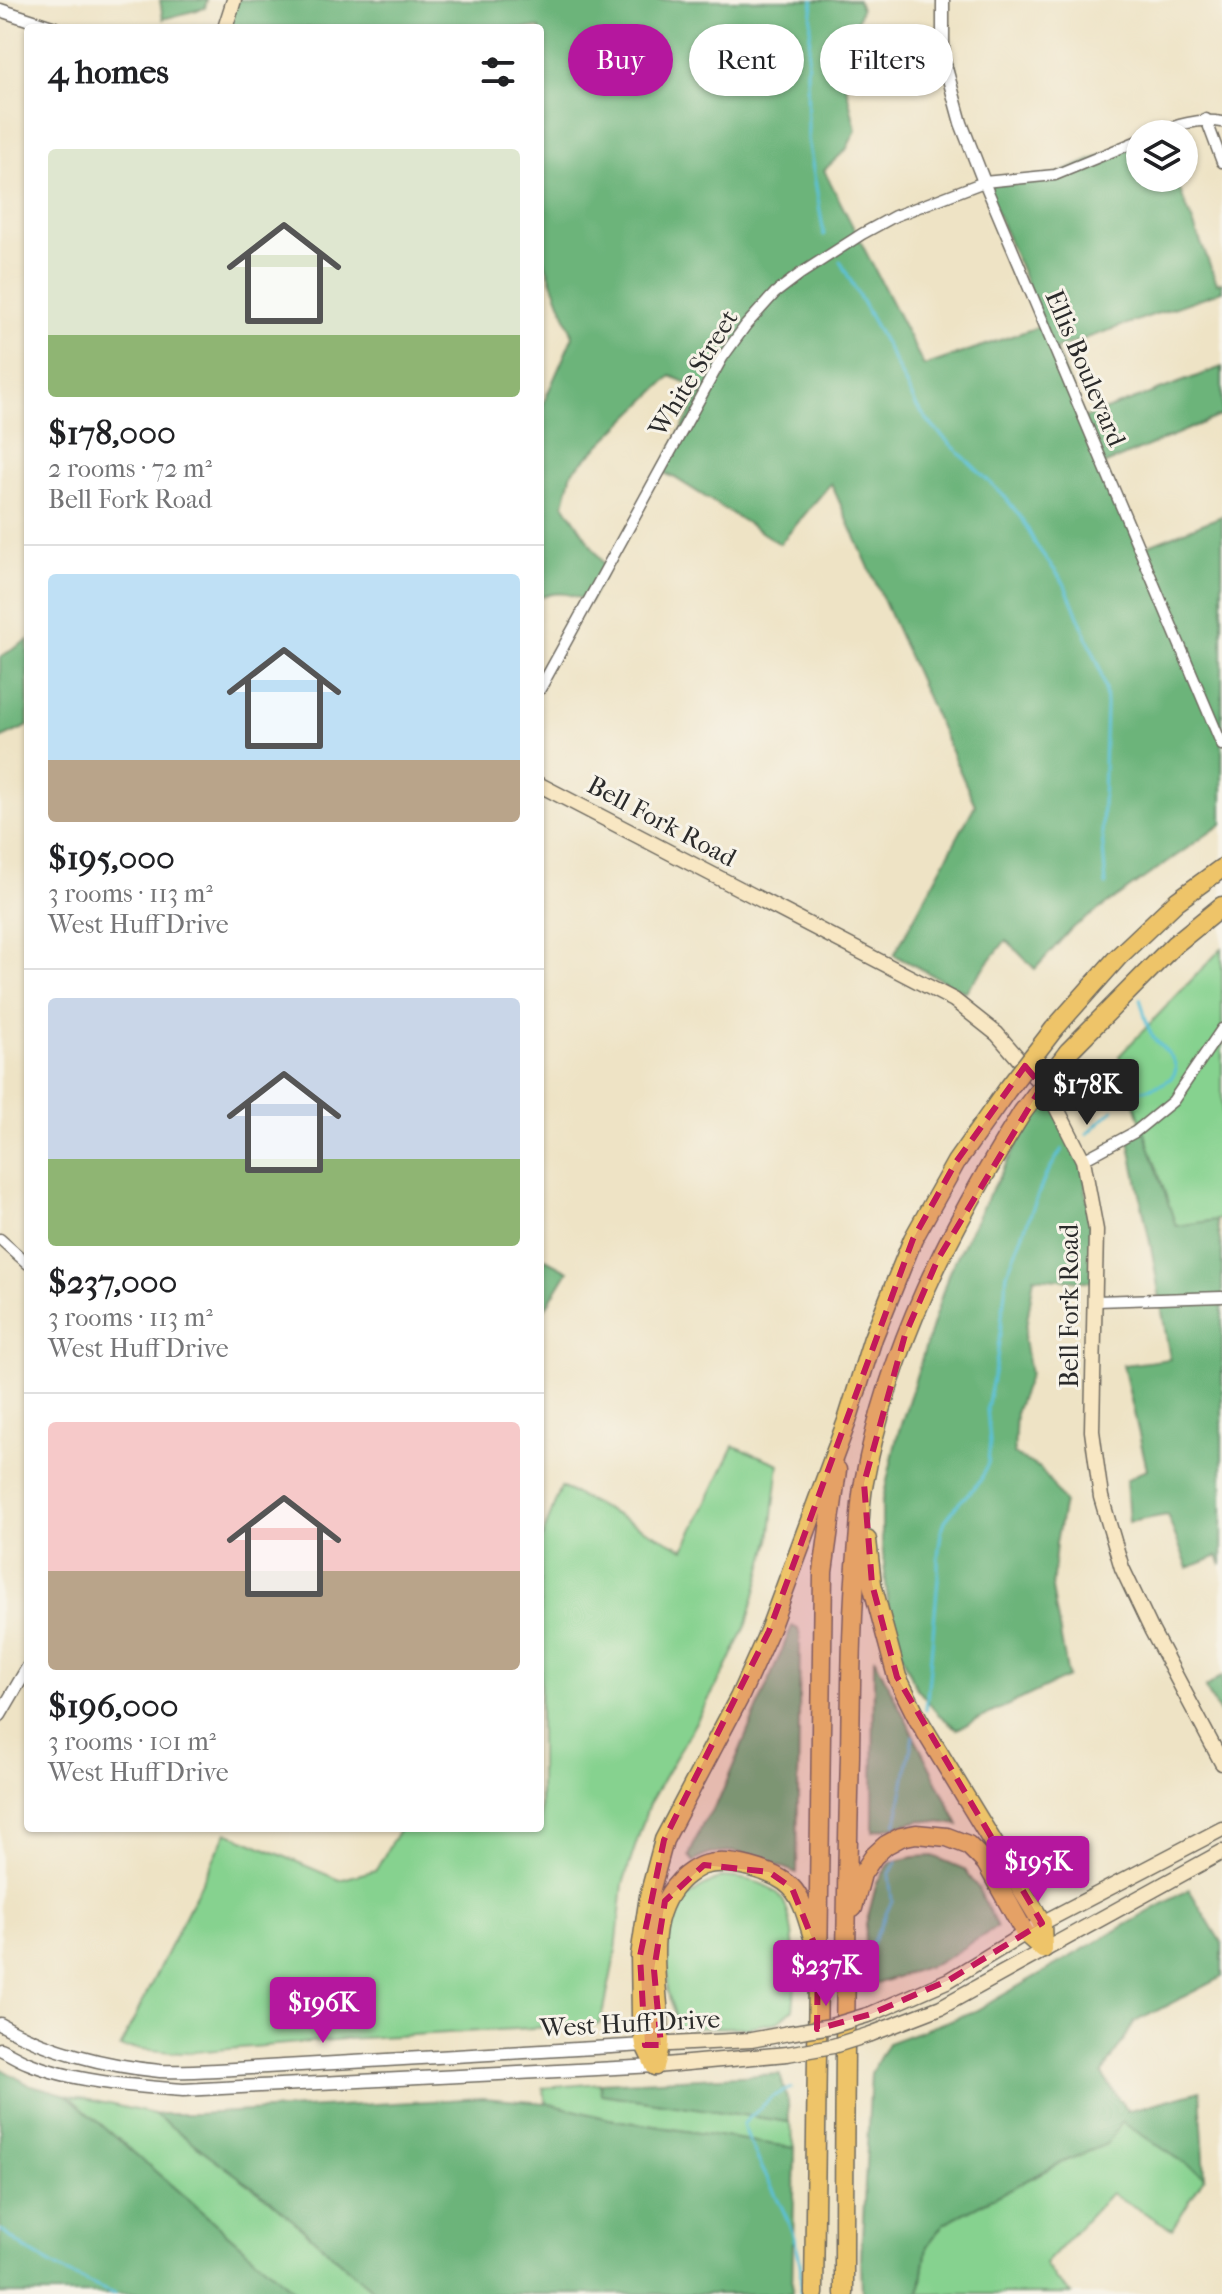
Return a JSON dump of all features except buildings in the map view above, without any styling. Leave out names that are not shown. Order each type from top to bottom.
[{"type":"highway","points":[[653,2045],[641,2016],[640,1956],[649,1896],[664,1840],[739,1698],[769,1631],[847,1421],[873,1338],[913,1239],[956,1162],[1054,1029],[1118,957],[1177,901],[1222,868]]},
{"type":"highway","points":[[844,2294],[845,1941],[854,1590],[864,1483],[881,1414],[905,1335],[938,1259],[972,1195],[1022,1113],[1068,1052],[1174,945],[1222,906]]},
{"type":"highway","points":[[814,2294],[823,1572],[833,1493],[847,1421]]},
{"type":"highway","points":[[864,1483],[872,1584],[897,1677],[918,1719],[1042,1923],[1043,1949]]},
{"type":"highway","points":[[845,1941],[862,1874],[874,1856],[901,1837],[933,1834],[968,1845],[986,1863],[1025,1933],[1043,1949]]},
{"type":"highway","points":[[655,2066],[654,1970],[657,1929],[665,1901],[680,1881],[704,1865],[738,1864],[769,1872],[792,1888],[805,1914],[818,1953]]},
{"type":"main road","points":[[226,24],[234,0]]},
{"type":"main road","name":"Bell Fork Road","points":[[544,787],[954,1000],[997,1034],[1050,1095],[1083,1160],[1096,1230],[1092,1431],[1101,1497],[1122,1568],[1222,1763]]},
{"type":"main road","name":"West Huff Drive","points":[[653,2045],[751,2040],[831,2026],[871,2014],[949,1980],[1042,1923],[1222,1829]]},
{"type":"main road","name":"West Huff Drive","points":[[655,2066],[787,2054],[833,2046],[871,2034],[941,2007],[1222,1852]]},
{"type":"street","name":"Ellis Boulevard","points":[[943,0],[943,57],[961,123],[1222,745]]},
{"type":"street","points":[[0,10],[43,24]]},
{"type":"street","points":[[1206,119],[1222,162]]},
{"type":"street","points":[[1198,121],[1222,122]]},
{"type":"street","name":"White Street","points":[[544,682],[722,358],[775,293],[862,234],[895,216],[984,182],[1055,175],[1126,146]]},
{"type":"street","points":[[1083,1160],[1135,1132],[1173,1101],[1222,1029]]},
{"type":"street","points":[[0,1239],[24,1260]]},
{"type":"street","points":[[1096,1301],[1222,1297]]},
{"type":"street","points":[[0,1715],[24,1674]]},
{"type":"street","name":"West Huff Drive","points":[[0,2024],[20,2035],[69,2052],[111,2064],[162,2071],[653,2045]]},
{"type":"street","name":"West Huff Drive","points":[[0,2049],[30,2064],[71,2075],[130,2086],[183,2090],[655,2066]]},
{"type":"highlighted area","points":[[1025,1066],[1042,1086],[938,1259],[905,1335],[864,1483],[872,1584],[897,1677],[1042,1923],[949,1980],[871,2014],[817,2029],[818,1953],[792,1888],[769,1872],[704,1865],[665,1901],[654,1970],[661,2045],[645,2045],[640,1956],[664,1840],[769,1631],[913,1239],[956,1162]]},
{"type":"green space","points":[[160,0],[207,0],[205,8],[163,19]]},
{"type":"green space","points":[[231,0],[858,0],[861,9],[856,24],[820,24],[820,96],[848,96],[856,130],[846,150],[824,170],[924,366],[1044,325],[984,182],[1055,175],[1126,146],[1126,192],[1181,192],[1217,283],[1222,282],[1222,291],[1055,349],[1084,418],[1222,367],[1222,415],[1103,465],[1139,549],[1222,516],[1222,824],[1071,929],[1035,969],[1006,940],[965,992],[894,955],[975,805],[831,483],[780,544],[660,471],[702,390],[671,376],[572,472],[564,504],[607,569],[589,602],[565,594],[544,596],[544,402],[573,336],[544,260],[544,24],[224,24]]},
{"type":"green space","points":[[24,642],[24,728],[0,739],[0,657]]},
{"type":"green space","points":[[1222,948],[1222,1219],[1176,1227],[1119,1056]]},
{"type":"green space","points":[[1050,1095],[1083,1160],[1096,1282],[1034,1277],[1024,1340],[1030,1374],[1016,1410],[1014,1454],[1041,1469],[1064,1502],[1052,1589],[1068,1677],[957,1729],[937,1713],[916,1687],[897,1643],[888,1604],[882,1503],[897,1437],[949,1272],[1025,1130]]},
{"type":"green space","points":[[1143,1128],[1176,1226],[1216,1220],[1222,1251],[1222,1565],[1218,1556],[1188,1568],[1167,1515],[1129,1522],[1126,1480],[1147,1469],[1123,1365],[1170,1359],[1128,1136]]},
{"type":"green space","points":[[544,1258],[568,1271],[544,1310]]},
{"type":"green space","points":[[734,1446],[779,1464],[770,1540],[747,1624],[725,1671],[649,1804],[623,1884],[616,1950],[599,2024],[345,2039],[181,2053],[120,2047],[227,1832],[339,1880],[376,1870],[398,1832],[544,1832],[544,1532],[561,1487],[684,1549]]},
{"type":"green space","points":[[792,1626],[798,1629],[800,1636],[797,1873],[732,1852],[707,1855],[694,1862],[689,1856],[703,1823],[719,1800]]},
{"type":"green space","points":[[874,1657],[959,1825],[923,1820],[873,1831]]},
{"type":"green space","points":[[1222,1676],[1222,1712],[1220,1713],[1205,1688]]},
{"type":"green space","points":[[933,1856],[964,1869],[978,1888],[997,1927],[938,1963],[864,1988],[866,1925],[877,1882],[891,1862]]},
{"type":"green space","points":[[722,1877],[757,1882],[776,1892],[783,1900],[794,1947],[793,2009],[778,2022],[748,2027],[679,2028],[667,1990],[669,1926],[681,1903]]},
{"type":"green space","points":[[1189,1889],[1222,1944],[1222,1977],[1135,2022],[1102,2074],[1127,2111],[1200,2091],[1205,2176],[1122,2122],[1107,2144],[1058,2164],[944,2223],[927,2246],[920,2294],[862,2294],[861,2257],[871,2073],[888,2043],[975,2011]]},
{"type":"green space","points":[[0,2068],[28,2084],[67,2095],[297,2294],[0,2294]]},
{"type":"green space","points":[[780,2074],[788,2103],[789,2122],[601,2094],[600,2083]]},
{"type":"green space","points":[[600,2083],[602,2094],[789,2122],[795,2148],[609,2119],[546,2103],[543,2088]]},
{"type":"green space","points":[[67,2095],[154,2114],[270,2200],[377,2294],[297,2294]]},
{"type":"green space","points":[[483,2098],[546,2103],[609,2119],[795,2148],[792,2294],[377,2294],[270,2200],[154,2114]]},
{"type":"green space","points":[[1122,2122],[1205,2176],[1172,2229],[1111,2193],[1045,2264],[1056,2280],[1072,2294],[920,2294],[927,2246],[944,2223],[1058,2164],[1106,2144]]},
{"type":"waterway","points":[[813,0],[807,69],[808,139],[824,235]]},
{"type":"waterway","points":[[840,261],[917,407],[934,428],[1005,497],[1064,583],[1098,663],[1105,689],[1102,835],[1106,885]]},
{"type":"waterway","points":[[1125,1096],[1162,1084],[1175,1071],[1173,1060],[1152,1036],[1140,999]]},
{"type":"waterway","points":[[1087,1134],[1113,1110]]},
{"type":"waterway","points":[[926,1710],[941,1533],[945,1521],[957,1505],[981,1480],[988,1463],[987,1408],[997,1358],[1007,1274],[1045,1177],[1062,1149]]},
{"type":"waterway","points":[[896,1824],[913,1736]]},
{"type":"waterway","points":[[865,1958],[892,1901],[889,1875],[897,1861]]},
{"type":"waterway","points":[[791,2088],[772,2097],[743,2124],[790,2227],[801,2267],[800,2294]]},
{"type":"waterway","points":[[0,2230],[64,2272],[114,2294]]}]
